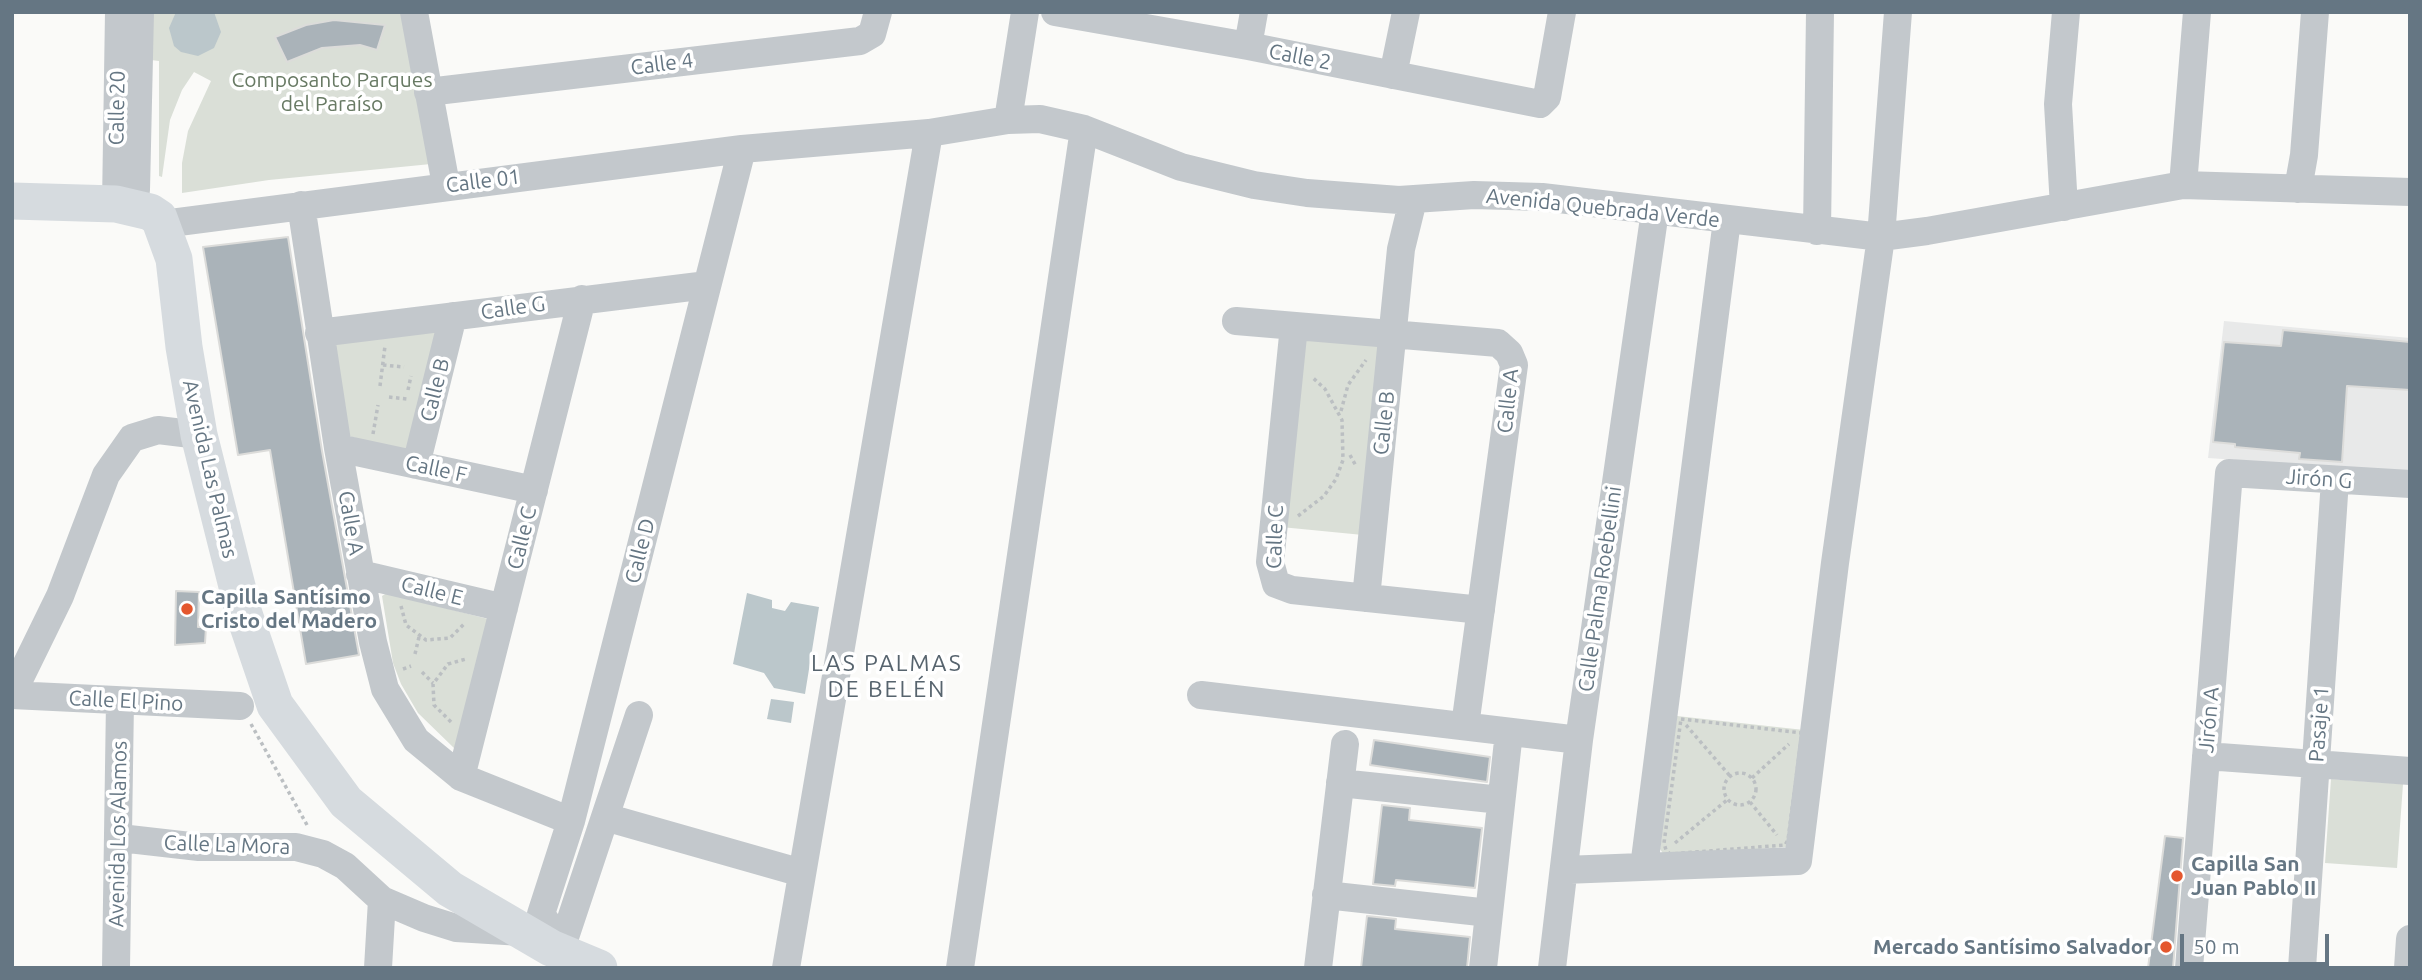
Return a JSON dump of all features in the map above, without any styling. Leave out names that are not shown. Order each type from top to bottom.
[{"type":"main road","points":[[12,201],[126,197],[155,214],[163,224]]},
{"type":"main road","name":"Avenida Las Palmas","points":[[163,224],[174,259],[184,347],[199,435],[244,614],[275,705],[346,802],[450,889],[522,932],[599,968]]},
{"type":"street","name":"Calle 20","points":[[119,12],[126,197]]},
{"type":"street","points":[[126,197],[140,12]]},
{"type":"street","points":[[414,12],[446,185]]},
{"type":"street","name":"Calle 4","points":[[428,92],[860,41],[872,34],[878,12]]},
{"type":"street","points":[[1008,120],[1025,12]]},
{"type":"street","name":"Calle 2","points":[[1055,12],[1127,18],[1248,46],[1540,104],[1545,102],[1562,12]]},
{"type":"street","points":[[1248,46],[1254,12]]},
{"type":"street","points":[[1393,75],[1406,12]]},
{"type":"street","points":[[1816,230],[1820,12]]},
{"type":"street","points":[[1564,870],[1652,861],[1791,853],[1881,237],[1898,12]]},
{"type":"street","points":[[2064,207],[2058,104],[2066,12]]},
{"type":"street","points":[[2183,186],[2197,12]]},
{"type":"street","points":[[2298,189],[2304,155],[2315,12]]},
{"type":"street","name":"Avenida Quebrada Verde","points":[[804,142],[929,133],[1008,120],[1040,119],[1084,129],[1181,167],[1254,185],[1406,200],[1474,195],[1542,197],[1881,237],[2183,186],[2410,192]]},
{"type":"street","points":[[960,968],[1084,129]]},
{"type":"street","points":[[786,968],[929,133]]},
{"type":"street","name":"Calle 01","points":[[163,224],[446,185],[804,142]]},
{"type":"street","name":"Calle D","points":[[561,949],[541,914],[571,821],[741,149]]},
{"type":"street","name":"Calle B","points":[[1366,598],[1383,344],[1401,249],[1406,200]]},
{"type":"street","name":"Calle A","points":[[301,205],[338,448],[360,574],[385,689],[416,740],[461,777],[571,821]]},
{"type":"street","name":"Calle Palma Roebellini","points":[[1552,968],[1579,740],[1655,211]]},
{"type":"street","points":[[1652,861],[1672,718],[1727,220]]},
{"type":"street","name":"Calle G","points":[[319,333],[707,285]]},
{"type":"street","name":"Calle C","points":[[461,777],[582,299]]},
{"type":"street","name":"Calle B","points":[[416,465],[453,316]]},
{"type":"street","name":"Calle A","points":[[1236,321],[1294,326],[1383,344],[1498,344],[1513,359],[1465,726]]},
{"type":"street","name":"Calle C","points":[[1294,326],[1270,562],[1272,578],[1282,588],[1292,590],[1480,610]]},
{"type":"street","points":[[12,695],[60,596],[106,475],[132,438],[158,430],[199,435]]},
{"type":"street","name":"Calle F","points":[[338,448],[534,490]]},
{"type":"street","name":"Jirón G","points":[[2229,473],[2410,484]]},
{"type":"street","name":"Jirón A","points":[[2189,968],[2229,473]]},
{"type":"street","name":"Pasaje 1","points":[[2302,968],[2335,480]]},
{"type":"street","name":"Calle E","points":[[360,574],[504,608]]},
{"type":"street","name":"Calle El Pino","points":[[12,695],[240,706]]},
{"type":"street","points":[[1200,695],[1579,740]]},
{"type":"street","name":"Avenida Los Alamos","points":[[116,968],[120,701]]},
{"type":"street","points":[[561,949],[639,715]]},
{"type":"street","points":[[1483,968],[1508,732]]},
{"type":"street","points":[[1318,968],[1345,744]]},
{"type":"street","points":[[2206,756],[2410,771]]},
{"type":"street","points":[[1340,783],[1501,800]]},
{"type":"street","points":[[605,817],[802,873]]},
{"type":"street","name":"Calle La Mora","points":[[120,838],[199,846],[296,847],[323,854],[345,866],[382,900],[456,928],[522,932]]},
{"type":"street","points":[[1326,895],[1489,913]]},
{"type":"street","points":[[378,968],[382,900]]},
{"type":"street","points":[[2408,968],[2410,939]]},
{"type":"path","points":[[380,386],[387,335]]},
{"type":"path","points":[[1342,411],[1354,374],[1383,344]]},
{"type":"path","points":[[383,365],[404,367]]},
{"type":"path","points":[[1290,521],[1324,496],[1336,479],[1343,460],[1342,420],[1325,389],[1306,373]]},
{"type":"path","points":[[407,399],[411,376]]},
{"type":"path","points":[[388,397],[414,400]]},
{"type":"path","points":[[372,442],[378,405]]},
{"type":"path","points":[[402,598],[403,619],[419,637],[435,641],[450,638],[461,628],[468,615]]},
{"type":"path","points":[[415,654],[419,637]]},
{"type":"path","points":[[433,683],[448,664],[463,659],[477,660]]},
{"type":"path","points":[[422,672],[433,683],[435,705],[444,718],[460,726]]},
{"type":"path","points":[[240,706],[323,854]]},
{"type":"path","points":[[1672,718],[1808,733]]},
{"type":"path","points":[[1672,718],[1730,776]]},
{"type":"path","points":[[1652,861],[1664,843],[1672,718]]},
{"type":"path","points":[[1752,778],[1808,733]]},
{"type":"path","points":[[1791,853],[1788,840],[1808,733]]},
{"type":"path","points":[[1742,773],[1752,778],[1756,788],[1750,802],[1738,805],[1727,800],[1723,787],[1730,776],[1742,773]]},
{"type":"path","points":[[1652,861],[1727,800]]},
{"type":"path","points":[[1750,802],[1791,853]]},
{"type":"path","points":[[1652,861],[1670,854],[1791,853]]},
{"type":"shaded area","points":[[176,12],[214,12],[221,32],[214,48],[198,56],[181,52],[174,46],[169,28]]},
{"type":"shaded area","points":[[2224,321],[2410,338],[2410,472],[2208,458]]},
{"type":"shaded area","points":[[747,593],[772,600],[772,608],[785,611],[791,602],[819,607],[805,694],[774,688],[764,673],[733,664]]},
{"type":"shaded area","points":[[771,699],[794,702],[791,723],[767,719]]},
{"type":"green space","name":"Composanto Parques del Paraíso","points":[[127,12],[404,12],[431,164],[269,180],[182,193],[182,163],[188,131],[211,81],[194,72],[182,90],[170,120],[162,177],[159,176],[159,61],[151,60]]},
{"type":"green space","points":[[436,331],[407,451],[348,436],[335,344]]},
{"type":"green space","points":[[1301,336],[1382,344],[1363,535],[1281,527]]},
{"type":"green space","points":[[387,593],[488,619],[455,749],[418,713],[401,684],[393,663],[382,596]]},
{"type":"green space","points":[[1677,716],[1804,730],[1788,847],[1664,855],[1660,849]]},
{"type":"green space","points":[[2331,779],[2403,784],[2397,868],[2325,863]]},
{"type":"building","points":[[334,20],[385,25],[377,50],[360,45],[322,48],[287,62],[275,37],[306,25]]},
{"type":"building","points":[[288,237],[322,451],[359,655],[306,664],[270,450],[238,455],[203,247]]},
{"type":"building","points":[[2283,330],[2410,342],[2410,390],[2347,386],[2342,462],[2299,459],[2300,453],[2235,447],[2235,444],[2213,442],[2224,342],[2281,346]]},
{"type":"building","name":"Capilla Santísimo Cristo del Madero","points":[[176,591],[199,592],[198,627],[206,627],[205,643],[175,645]]},
{"type":"building","points":[[1374,740],[1490,757],[1487,782],[1370,765]]},
{"type":"building","points":[[1382,805],[1410,808],[1409,820],[1482,828],[1475,888],[1396,880],[1395,886],[1373,884]]},
{"type":"building","points":[[2165,836],[2183,838],[2173,968],[2148,968]]},
{"type":"building","points":[[1367,916],[1396,919],[1395,929],[1470,937],[1467,968],[1361,968]]},
{"type":"place","name":"Capilla Santísimo Cristo del Madero","points":[[187,609]]},
{"type":"place","name":"Capilla San Juan Pablo II","points":[[2177,876]]},
{"type":"place","name":"Mercado Santísimo Salvador","points":[[2166,947]]},
{"type":"district","name":"LAS PALMAS DE BELÉN","points":[[887,676]]}]
